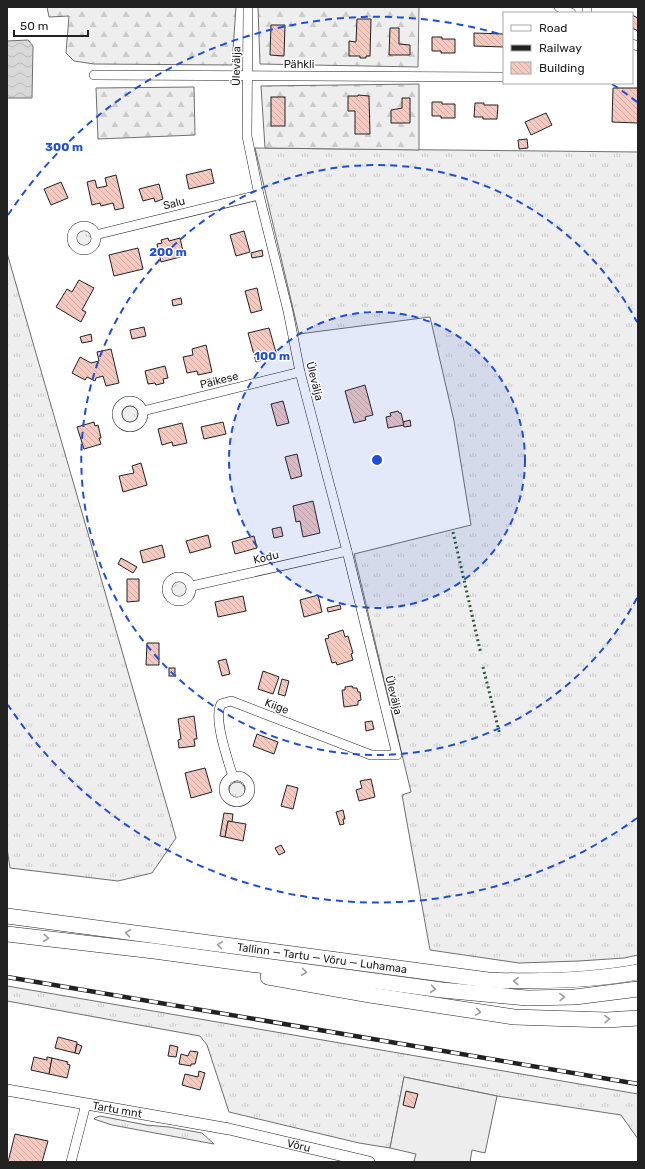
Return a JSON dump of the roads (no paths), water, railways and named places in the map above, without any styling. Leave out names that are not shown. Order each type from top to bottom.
[{"type":"highway","name":"Tallinn — Tartu — Võru — Luhamaa","points":[[7,916],[488,980],[535,982],[638,972]]},
{"type":"highway","name":"Tallinn — Tartu — Võru — Luhamaa","points":[[7,934],[154,950],[442,990],[527,998],[575,997],[638,989]]},
{"type":"highway","points":[[154,950],[168,960],[370,995],[514,1017],[607,1020],[638,1018]]},
{"type":"street","name":"Ülevälja","points":[[248,7],[247,136],[258,195],[288,311],[300,372],[347,551],[397,755]]},
{"type":"street","points":[[559,7],[569,12]]},
{"type":"street","name":"Pähkli","points":[[94,75],[503,77]]},
{"type":"street","name":"Salu","points":[[95,235],[258,195]]},
{"type":"street","name":"Päikese","points":[[143,411],[300,372]]},
{"type":"street","name":"Kodu","points":[[192,586],[347,551]]},
{"type":"street","name":"Kiige","points":[[233,777],[219,725],[218,714],[218,708],[221,704],[231,702],[371,755],[397,755]]},
{"type":"street","name":"Tartu mnt","points":[[7,1090],[228,1129]]},
{"type":"street","points":[[71,1162],[86,1104]]},
{"type":"street","name":"Võru","points":[[228,1129],[369,1162]]},
{"type":"water","points":[[28,40],[33,46],[32,98],[7,98],[7,41]]},
{"type":"railway","points":[[7,977],[638,1084]]}]
